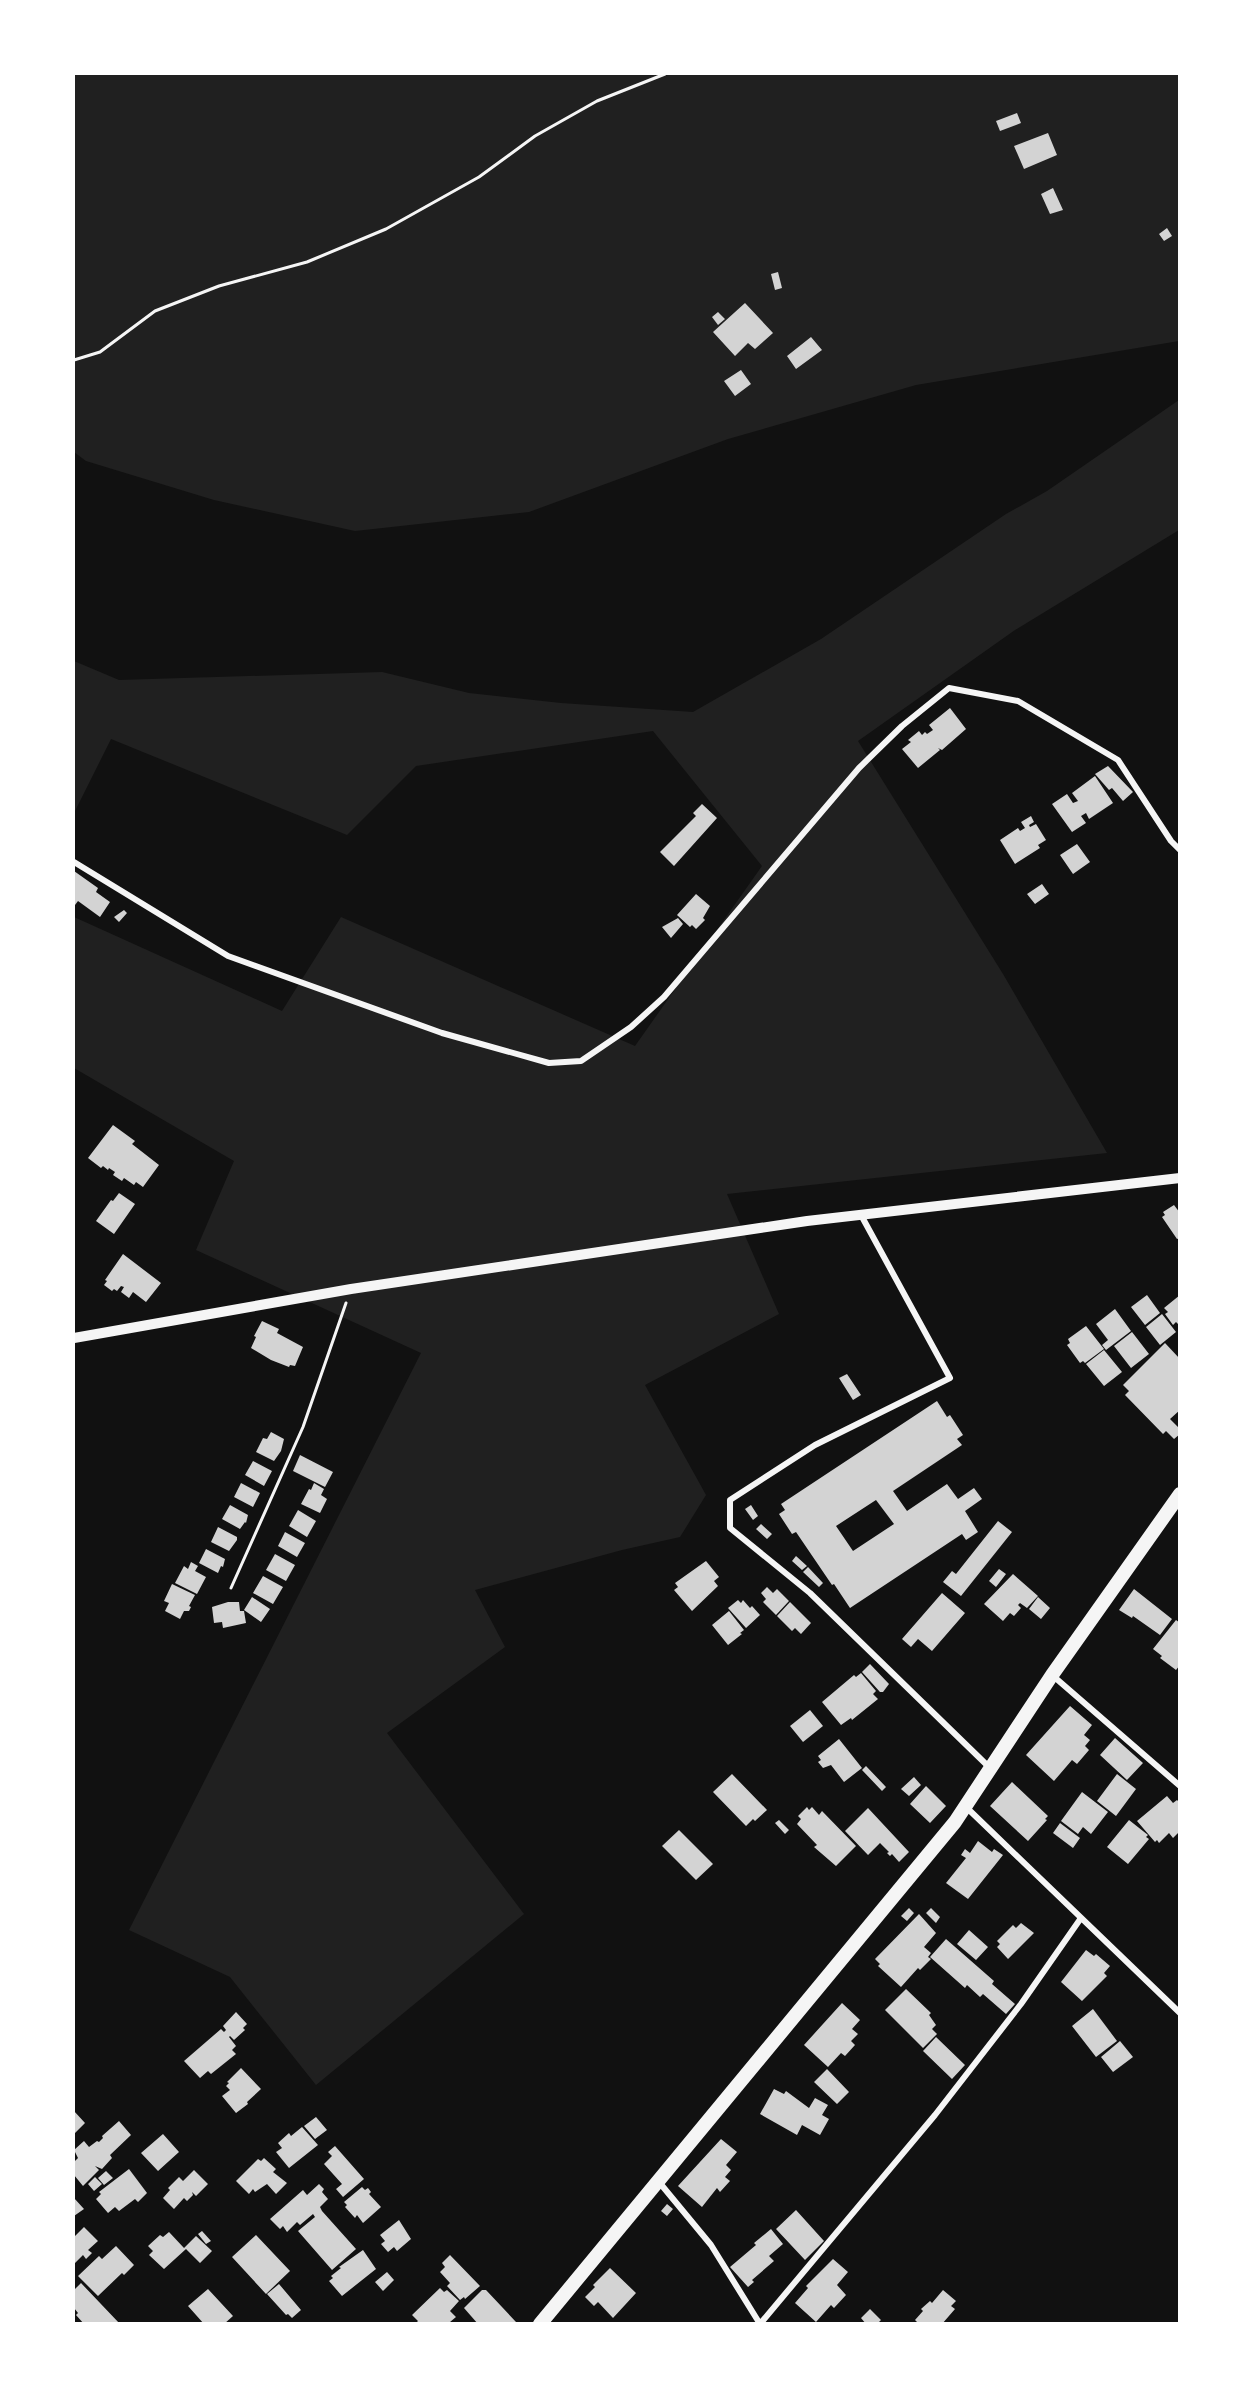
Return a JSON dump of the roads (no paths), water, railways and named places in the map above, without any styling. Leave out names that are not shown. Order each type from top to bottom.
[{"type":"main road","points":[[545,2322],[955,1822],[1052,1675],[1179,1494]]},
{"type":"street","points":[[74,862],[228,956],[442,1033],[549,1063],[581,1061],[631,1027],[664,998],[859,768],[902,726],[949,688],[1018,701],[1118,760],[1179,850]]},
{"type":"street","points":[[74,1338],[351,1289],[861,1215],[1179,1178]]},
{"type":"street","points":[[861,1215],[950,1378],[815,1445],[730,1500],[730,1528],[810,1593],[991,1768]]},
{"type":"street","points":[[1052,1675],[1179,1786]]},
{"type":"street","points":[[966,1806],[1179,2013]]},
{"type":"street","points":[[659,2182],[711,2245],[760,2324],[935,2115],[1021,2004],[1081,1918]]}]
